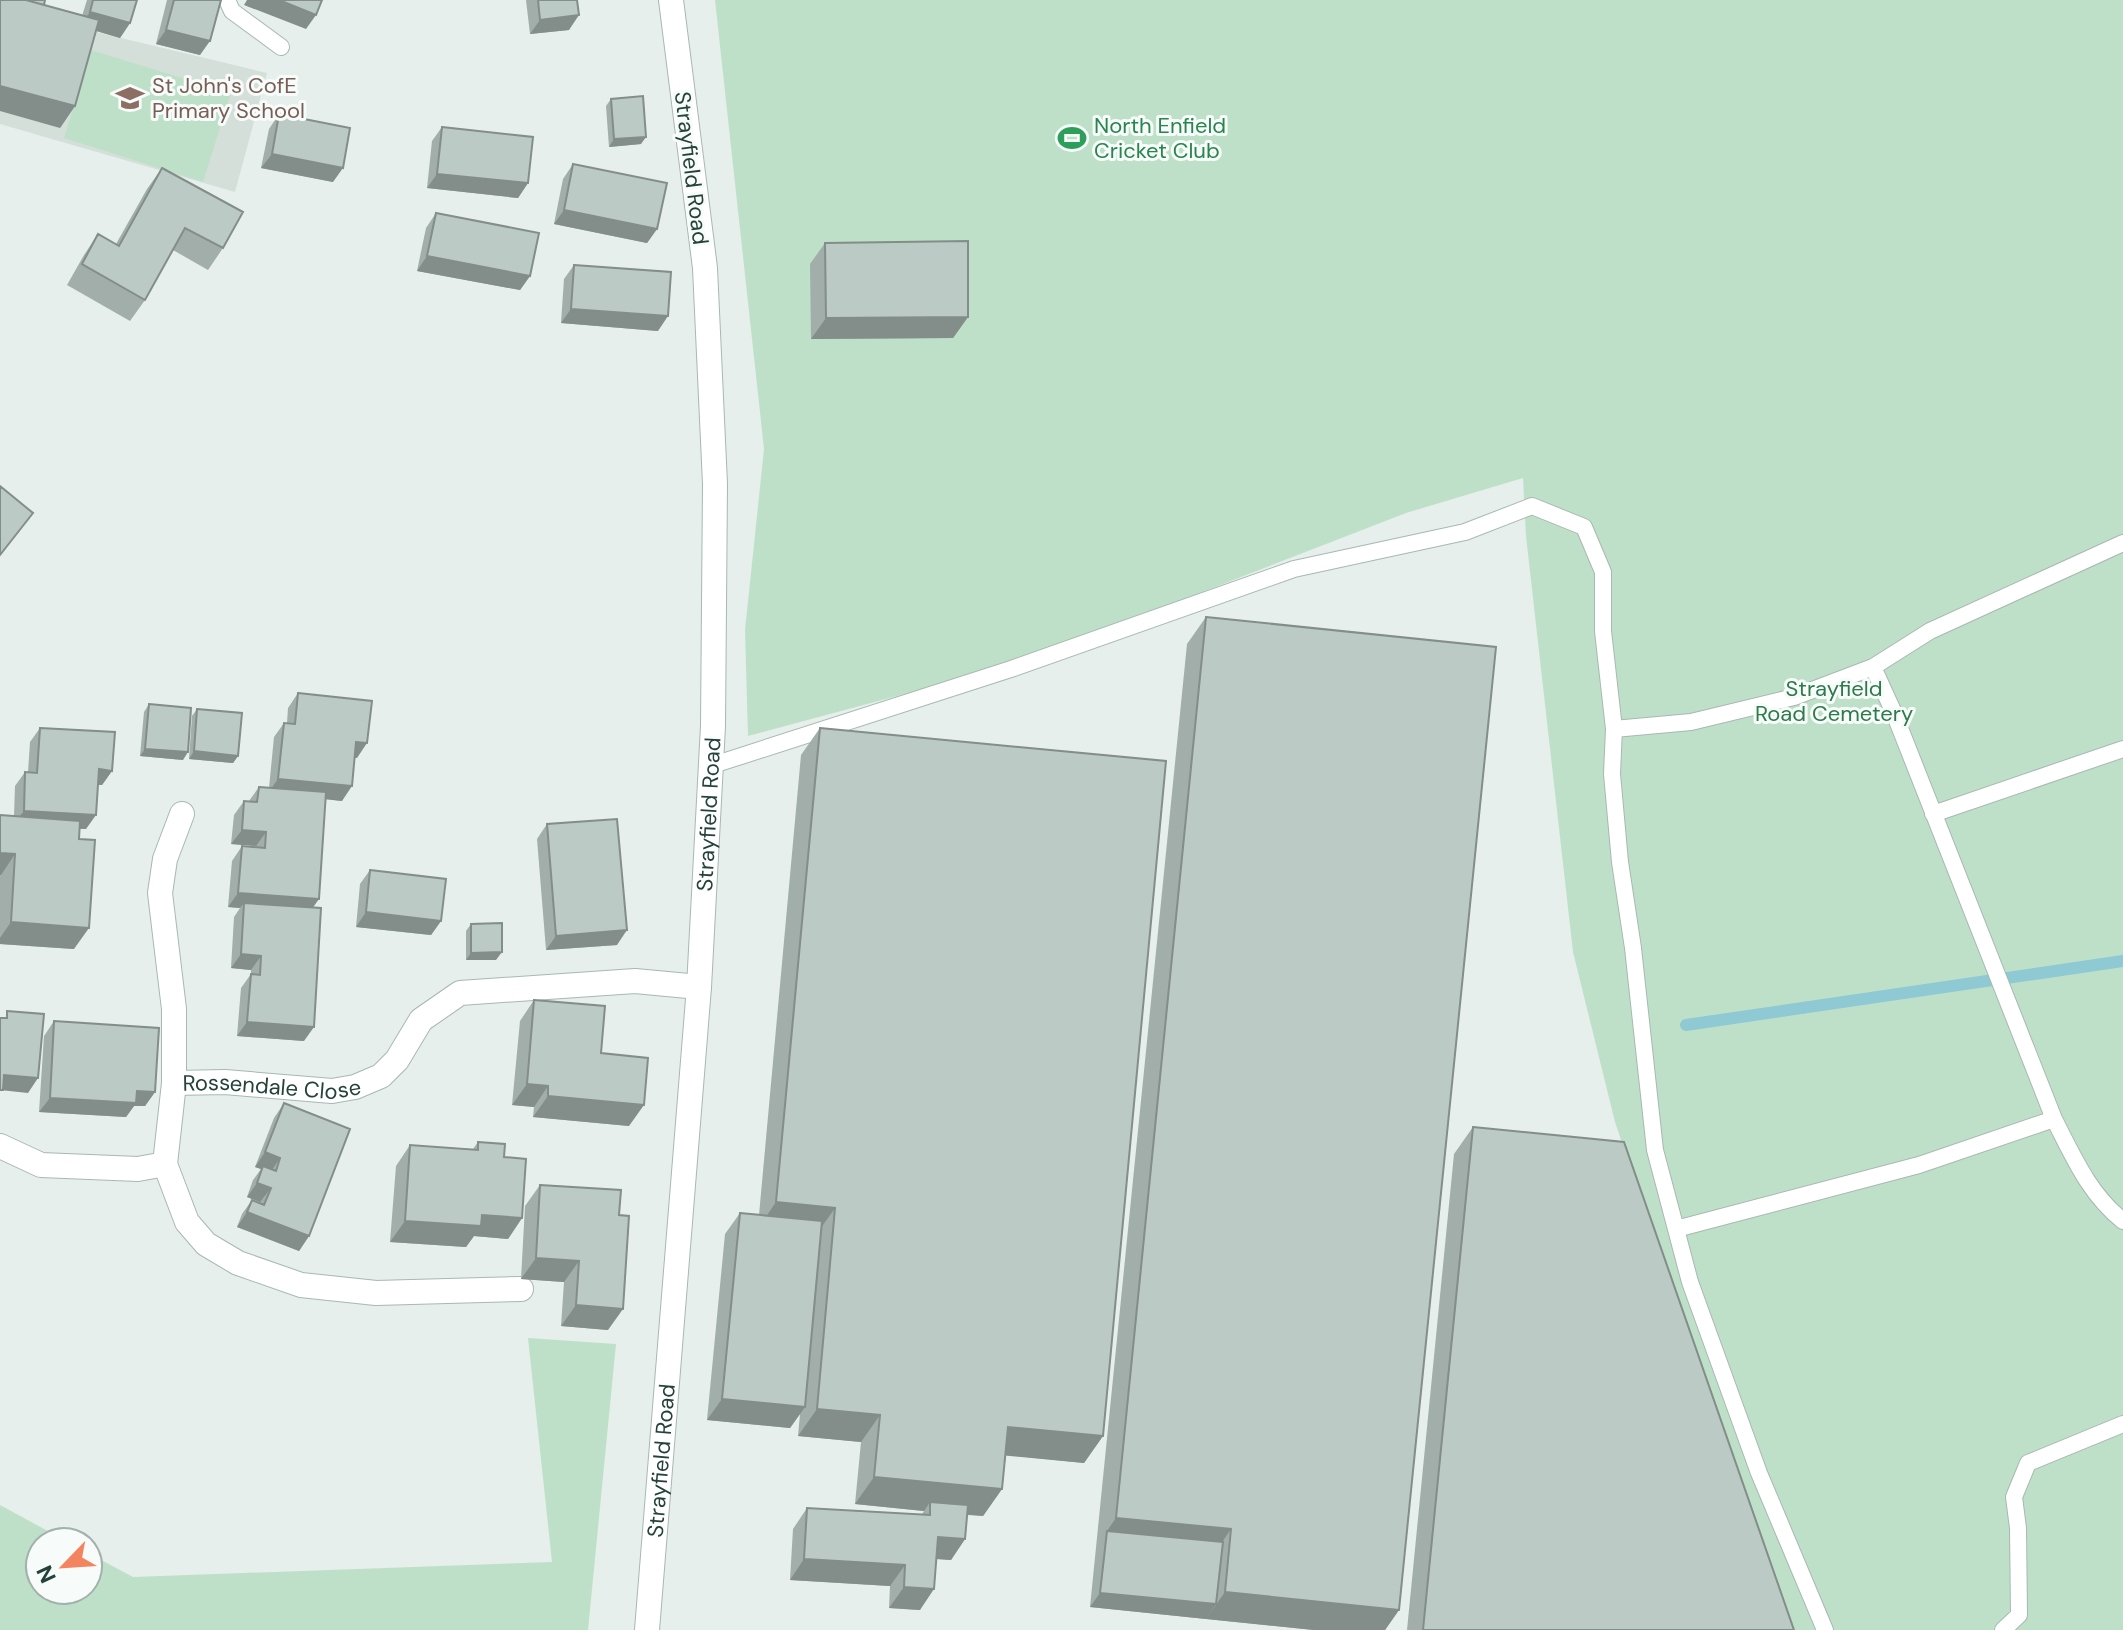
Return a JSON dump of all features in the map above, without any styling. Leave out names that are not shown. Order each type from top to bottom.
[{"type":"street","name":"Strayfield Road","points":[[647,1630],[699,987],[713,726],[715,484],[705,268],[671,0]]},
{"type":"street","name":"Rossendale Close","points":[[182,814],[165,859],[160,893],[174,1009],[174,1083],[225,1082],[332,1091],[355,1087],[381,1076],[397,1060],[421,1020],[460,993],[635,981],[699,987]]},
{"type":"street","points":[[174,1083],[165,1164],[187,1222],[206,1244],[238,1263],[301,1285],[376,1293],[521,1289]]},
{"type":"street","points":[[0,1146],[41,1165],[138,1169],[165,1164]]},
{"type":"lane","points":[[227,0],[232,11],[281,47]]},
{"type":"lane","points":[[710,766],[1011,669],[1294,569],[1465,532],[1532,506],[1584,527],[1603,572],[1603,631],[1614,729],[1612,774],[1655,1150],[1690,1282],[1759,1473],[1825,1630]]},
{"type":"lane","points":[[1614,729],[1691,722],[1794,697],[1873,667],[1930,631],[2123,543]]},
{"type":"lane","points":[[1873,667],[2054,1119],[2086,1180],[2123,1221]]},
{"type":"lane","points":[[1933,814],[2123,749]]},
{"type":"lane","points":[[1676,1229],[1919,1165],[2054,1119]]},
{"type":"lane","points":[[2003,1630],[2019,1615],[2018,1528],[2014,1497],[2028,1463],[2123,1424]]},
{"type":"shaded area","name":"St John's CofE Primary School","points":[[0,9],[267,73],[235,192],[0,124]]},
{"type":"green space","name":"Strayfield Road Cemetery","points":[[715,0],[2123,0],[2123,1630],[1786,1630],[1615,1122],[1573,952],[1526,536],[1523,478],[1406,513],[1020,663],[748,736],[745,630],[764,449]]},
{"type":"green space","points":[[91,50],[231,93],[203,182],[64,138]]},
{"type":"green space","points":[[528,1338],[616,1344],[588,1630],[0,1630],[0,1505],[39,1526],[24,1526],[24,1606],[104,1606],[104,1562],[133,1577],[552,1562]]},
{"type":"building","points":[[0,0],[26,0],[99,20],[75,106],[0,86]]},
{"type":"building","points":[[26,0],[45,0],[44,5]]},
{"type":"building","points":[[93,0],[137,0],[130,23],[90,12]]},
{"type":"building","points":[[174,0],[221,0],[210,41],[166,30]]},
{"type":"building","points":[[279,0],[322,0],[316,15]]},
{"type":"building","points":[[538,0],[577,0],[579,15],[540,20]]},
{"type":"building","points":[[643,96],[646,137],[614,139],[611,99]]},
{"type":"building","points":[[279,114],[350,128],[343,168],[272,154]]},
{"type":"building","points":[[442,127],[533,137],[528,183],[437,174]]},
{"type":"building","points":[[573,164],[667,183],[657,229],[564,210]]},
{"type":"building","points":[[162,168],[243,212],[223,248],[185,228],[145,300],[82,264],[98,234],[119,246]]},
{"type":"building","points":[[436,213],[539,233],[530,276],[427,256]]},
{"type":"building","points":[[968,241],[968,317],[826,318],[825,243]]},
{"type":"building","points":[[574,265],[671,272],[668,316],[571,309]]},
{"type":"building","points":[[0,486],[33,513],[0,555]]},
{"type":"building","points":[[1206,617],[1496,647],[1399,1610],[1225,1592],[1231,1529],[1116,1518]]},
{"type":"building","points":[[298,693],[372,701],[367,743],[356,742],[352,786],[278,779],[284,723],[295,724]]},
{"type":"building","points":[[149,704],[191,708],[188,752],[145,749]]},
{"type":"building","points":[[197,709],[242,713],[238,756],[194,751]]},
{"type":"building","points":[[40,728],[115,732],[112,771],[99,769],[96,815],[24,811],[25,772],[37,773]]},
{"type":"building","points":[[820,728],[1166,761],[1103,1436],[1008,1427],[1002,1489],[874,1477],[880,1415],[817,1409],[835,1208],[776,1202]]},
{"type":"building","points":[[259,787],[326,792],[319,899],[238,893],[242,846],[265,848],[266,832],[242,830],[244,801],[257,802]]},
{"type":"building","points":[[0,815],[80,821],[79,839],[95,840],[89,928],[11,922],[15,854],[0,853]]},
{"type":"building","points":[[617,819],[627,930],[556,936],[547,824]]},
{"type":"building","points":[[370,870],[446,879],[441,921],[366,912]]},
{"type":"building","points":[[244,903],[321,908],[314,1027],[247,1022],[251,974],[260,975],[261,956],[241,954]]},
{"type":"building","points":[[502,923],[502,952],[471,953],[471,924]]},
{"type":"building","points":[[534,1000],[605,1006],[601,1053],[648,1058],[644,1105],[548,1096],[548,1086],[527,1084]]},
{"type":"building","points":[[7,1011],[44,1014],[38,1078],[4,1075],[3,1090],[0,1090],[0,1018],[7,1018]]},
{"type":"building","points":[[54,1021],[159,1028],[155,1092],[137,1091],[136,1103],[50,1098]]},
{"type":"building","points":[[284,1103],[350,1129],[309,1236],[247,1212],[252,1200],[264,1205],[271,1188],[257,1183],[263,1166],[276,1171],[280,1158],[265,1152]]},
{"type":"building","points":[[1473,1127],[1624,1142],[1794,1630],[1423,1630]]},
{"type":"building","points":[[478,1142],[505,1144],[504,1157],[526,1159],[522,1218],[482,1215],[481,1226],[405,1221],[410,1145],[478,1150]]},
{"type":"building","points":[[540,1185],[621,1190],[619,1215],[629,1216],[623,1309],[576,1305],[579,1261],[536,1258]]},
{"type":"building","points":[[740,1213],[822,1221],[805,1407],[722,1399]]},
{"type":"building","points":[[930,1502],[968,1505],[965,1539],[938,1537],[934,1589],[904,1587],[905,1565],[804,1559],[807,1508],[930,1515]]},
{"type":"building","points":[[1107,1531],[1223,1542],[1216,1604],[1100,1593]]},
{"type":"waterway","points":[[1686,1025],[2123,961]]},
{"type":"place","name":"St John's CofE Primary School","points":[[130,98]]},
{"type":"place","name":"North Enfield Cricket Club","points":[[1072,138]]}]
